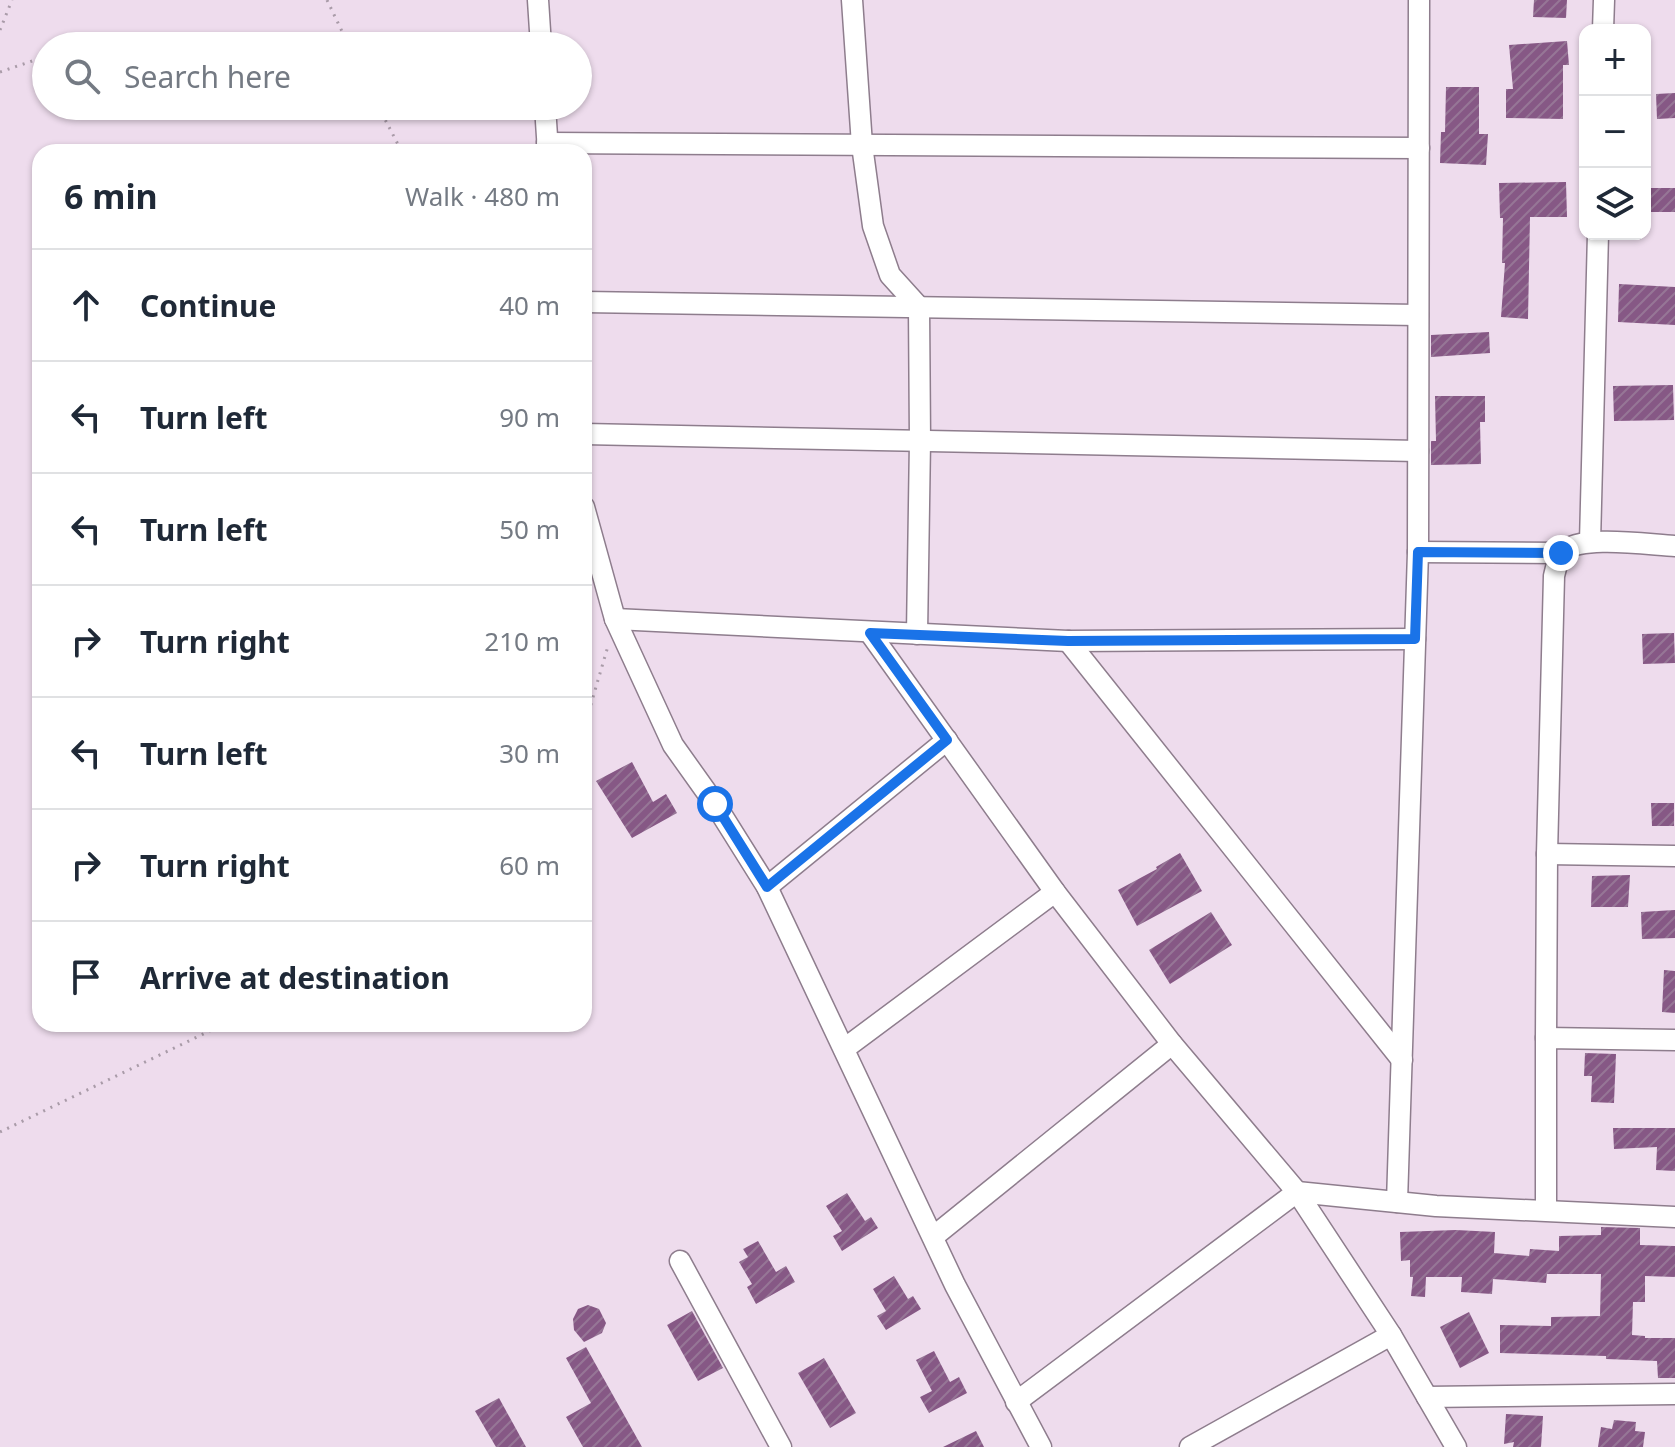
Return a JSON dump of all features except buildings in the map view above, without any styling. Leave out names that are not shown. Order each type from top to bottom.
[{"type":"street","points":[[538,0],[540,32]]},
{"type":"street","points":[[852,0],[862,145],[873,226],[890,275],[919,307],[917,634]]},
{"type":"street","points":[[1397,1202],[1418,552],[1419,0]]},
{"type":"street","points":[[1603,24],[1604,0]]},
{"type":"street","points":[[546,120],[547,144]]},
{"type":"street","points":[[592,148],[862,145],[1419,148]]},
{"type":"street","points":[[1590,542],[1598,240]]},
{"type":"street","points":[[592,302],[1418,315]]},
{"type":"street","points":[[592,434],[1418,451]]},
{"type":"street","points":[[592,536],[615,619],[673,745],[715,804],[767,887],[955,1285],[1041,1447]]},
{"type":"street","points":[[1418,552],[1561,553],[1573,545],[1590,542],[1675,546]]},
{"type":"street","points":[[1546,1210],[1547,854],[1554,576],[1561,553]]},
{"type":"street","points":[[615,619],[1068,641],[1415,639]]},
{"type":"street","points":[[870,633],[1055,892],[1172,1044],[1297,1192],[1391,1335],[1456,1447]]},
{"type":"street","points":[[1068,641],[1402,1060]]},
{"type":"street","points":[[767,887],[947,740]]},
{"type":"street","points":[[1547,854],[1675,856]]},
{"type":"street","points":[[844,1049],[1055,892]]},
{"type":"street","points":[[1546,1038],[1675,1040]]},
{"type":"street","points":[[933,1237],[1172,1044]]},
{"type":"street","points":[[1016,1402],[1297,1192],[1397,1202],[1675,1217]]},
{"type":"street","points":[[680,1261],[781,1447]]},
{"type":"street","points":[[1190,1447],[1391,1335]]},
{"type":"street","points":[[1427,1397],[1675,1394]]},
{"type":"path","points":[[0,30],[12,0]]},
{"type":"path","points":[[327,0],[342,32]]},
{"type":"path","points":[[0,72],[32,61]]},
{"type":"path","points":[[385,120],[398,144]]},
{"type":"path","points":[[592,700],[615,619]]},
{"type":"path","points":[[0,1132],[207,1032]]},
{"type":"route","points":[[715,804],[767,887],[947,740],[870,633],[1068,641],[1415,639],[1418,552],[1561,553]]}]
